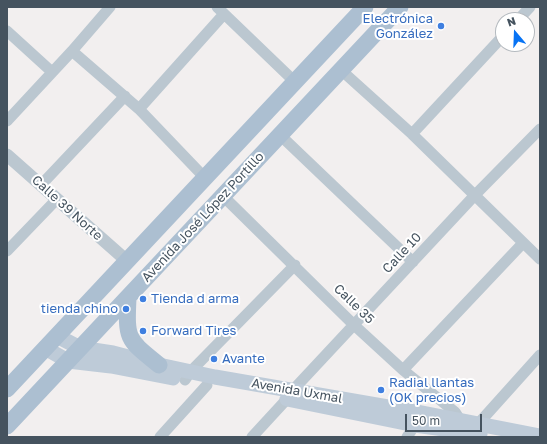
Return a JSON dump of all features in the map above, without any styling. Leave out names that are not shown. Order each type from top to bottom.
[{"type":"main road","name":"Avenida José López Portillo","points":[[7,389],[365,7]]},
{"type":"main road","name":"Avenida José López Portillo","points":[[7,426],[400,7]]},
{"type":"main road","points":[[128,298],[127,329],[130,338],[135,346],[159,365]]},
{"type":"main road","name":"Avenida Uxmal","points":[[57,336],[80,348],[113,353],[159,365],[207,385],[290,395],[459,426],[540,436]]},
{"type":"main road","name":"Avenida Uxmal","points":[[45,348],[68,361],[188,376],[215,377],[290,395],[411,431],[459,426]]},
{"type":"main road","name":"Avenida Uxmal","points":[[477,428],[498,437]]},
{"type":"street","points":[[7,121],[72,51],[110,7]]},
{"type":"street","points":[[139,109],[221,10],[295,82]]},
{"type":"street","points":[[7,31],[52,72]]},
{"type":"street","points":[[412,134],[495,45]]},
{"type":"street","points":[[72,51],[139,109],[205,178]]},
{"type":"street","points":[[341,70],[412,134],[540,259]]},
{"type":"street","points":[[41,185],[125,96]]},
{"type":"street","name":"Calle 10","points":[[252,437],[475,195],[540,130]]},
{"type":"street","points":[[280,135],[413,262]]},
{"type":"street","name":"Calle 39 Norte","points":[[7,155],[127,261]]},
{"type":"street","name":"Calle 35","points":[[223,196],[295,265],[354,325],[403,370],[455,412],[459,426]]},
{"type":"street","points":[[7,251],[57,199]]},
{"type":"street","points":[[403,370],[523,243]]},
{"type":"street","points":[[188,376],[295,265]]},
{"type":"street","points":[[477,428],[540,355]]},
{"type":"street","points":[[160,437],[207,385]]},
{"type":"place","name":"Electrónica González","points":[[441,26]]},
{"type":"place","name":"Tienda d arma","points":[[143,299]]},
{"type":"place","name":"tienda chino","points":[[126,309]]},
{"type":"place","name":"Forward Tires","points":[[143,331]]},
{"type":"place","name":"Avante","points":[[214,359]]},
{"type":"place","name":"Radial llantas (OK precios)","points":[[381,390]]}]
